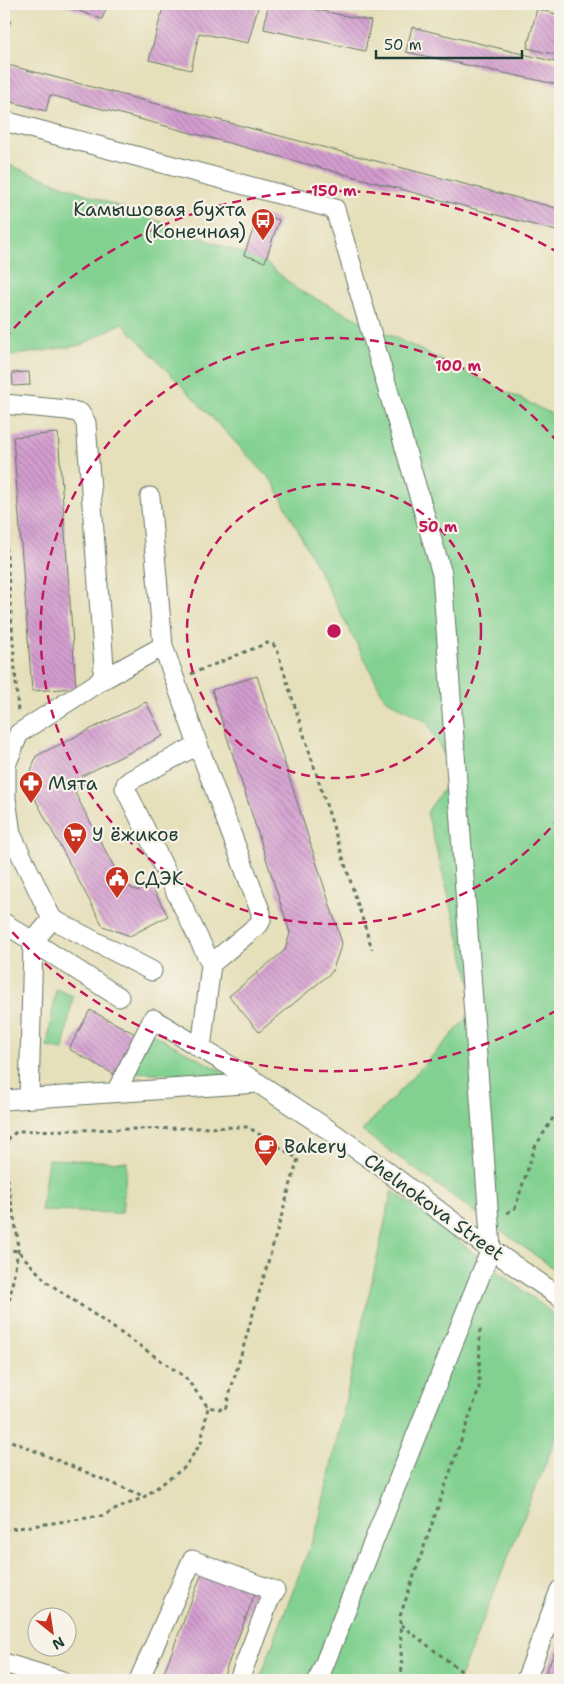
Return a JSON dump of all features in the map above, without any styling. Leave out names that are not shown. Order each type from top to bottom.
[{"type":"street","points":[[4,121],[335,209],[442,574],[490,1249],[318,1680]]},
{"type":"street","points":[[4,404],[68,410],[80,413],[86,423],[104,666],[102,680]]},
{"type":"street","points":[[150,497],[164,646],[174,681],[262,920],[211,964]]},
{"type":"street","points":[[152,971],[52,919],[11,834],[6,798],[6,765],[19,733],[102,680],[164,646]]},
{"type":"street","points":[[198,745],[131,780],[126,784],[125,788],[211,964],[202,1049]]},
{"type":"street","points":[[29,1098],[33,942],[52,919]]},
{"type":"street","points":[[4,923],[119,996]]},
{"type":"street","name":"Chelnokova Street","points":[[116,1092],[153,1019],[258,1084],[372,1160],[490,1249],[560,1297]]},
{"type":"street","points":[[4,1100],[258,1084]]},
{"type":"street","points":[[139,1680],[192,1560],[274,1591],[239,1680]]},
{"type":"street","points":[[526,1680],[560,1590]]},
{"type":"street","points":[[4,1663],[60,1680]]},
{"type":"path","points":[[4,515],[19,733]]},
{"type":"path","points":[[174,681],[267,643],[273,644],[277,650],[372,949]]},
{"type":"path","points":[[500,1217],[515,1208],[535,1147],[556,1113],[560,1096]]},
{"type":"path","points":[[4,1155],[5,1142],[17,1131],[248,1127],[298,1158],[225,1410],[208,1407],[185,1377],[47,1282],[18,1251],[4,1249]]},
{"type":"path","points":[[4,1162],[17,1234],[18,1251],[4,1331]]},
{"type":"path","points":[[402,1680],[400,1616],[479,1389],[480,1321]]},
{"type":"path","points":[[4,1530],[101,1516],[144,1497],[184,1468],[200,1443],[208,1407]]},
{"type":"path","points":[[4,1438],[144,1497]]},
{"type":"path","points":[[401,1625],[473,1680]]},
{"type":"green space","points":[[4,163],[265,262],[298,290],[560,418],[560,1273],[362,1131],[477,1008],[427,812],[454,774],[427,722],[385,699],[273,482],[122,323],[81,345],[4,357]]},
{"type":"green space","points":[[56,989],[73,996],[63,1050],[47,1047]]},
{"type":"green space","points":[[151,1033],[231,1076],[132,1072]]},
{"type":"green space","points":[[48,1159],[127,1162],[122,1213],[41,1211]]},
{"type":"green space","points":[[392,1190],[560,1319],[560,1427],[459,1680],[259,1680],[318,1525]]},
{"type":"building","points":[[59,4],[108,4],[102,19]]},
{"type":"building","points":[[164,4],[259,4],[248,43],[199,33],[191,70],[149,60]]},
{"type":"building","points":[[268,4],[288,4],[371,21],[365,51],[264,29]]},
{"type":"building","points":[[351,4],[381,4],[379,12]]},
{"type":"building","points":[[537,9],[560,15],[560,56],[527,48]]},
{"type":"building","points":[[4,18],[11,20],[6,35],[4,35]]},
{"type":"building","points":[[412,27],[560,63],[560,85],[406,52]]},
{"type":"building","points":[[4,64],[560,209],[560,232],[50,95],[46,111],[4,100],[7,83],[4,82]]},
{"type":"building","points":[[259,213],[279,220],[265,262],[244,255]]},
{"type":"building","points":[[29,372],[30,385],[13,386],[12,373]]},
{"type":"building","points":[[58,433],[76,688],[32,691],[13,437]]},
{"type":"building","points":[[257,676],[342,943],[332,972],[259,1032],[229,996],[285,950],[290,933],[212,690]]},
{"type":"building","points":[[146,702],[163,736],[82,776],[75,793],[123,884],[138,891],[150,884],[168,916],[130,936],[103,926],[27,784],[36,756]]},
{"type":"building","points":[[90,1010],[139,1036],[117,1076],[69,1049]]},
{"type":"building","points":[[204,1568],[257,1588],[222,1680],[161,1680]]},
{"type":"building","points":[[560,1641],[560,1680],[542,1680]]},
{"type":"place","name":"Камышовая бухта (Конечная)","points":[[263,241]]},
{"type":"place","name":"Мята","points":[[31,804]]},
{"type":"place","name":"У ёжиков","points":[[75,855]]},
{"type":"place","name":"СДЭК","points":[[117,899]]},
{"type":"place","name":"Bakery","points":[[266,1167]]}]
